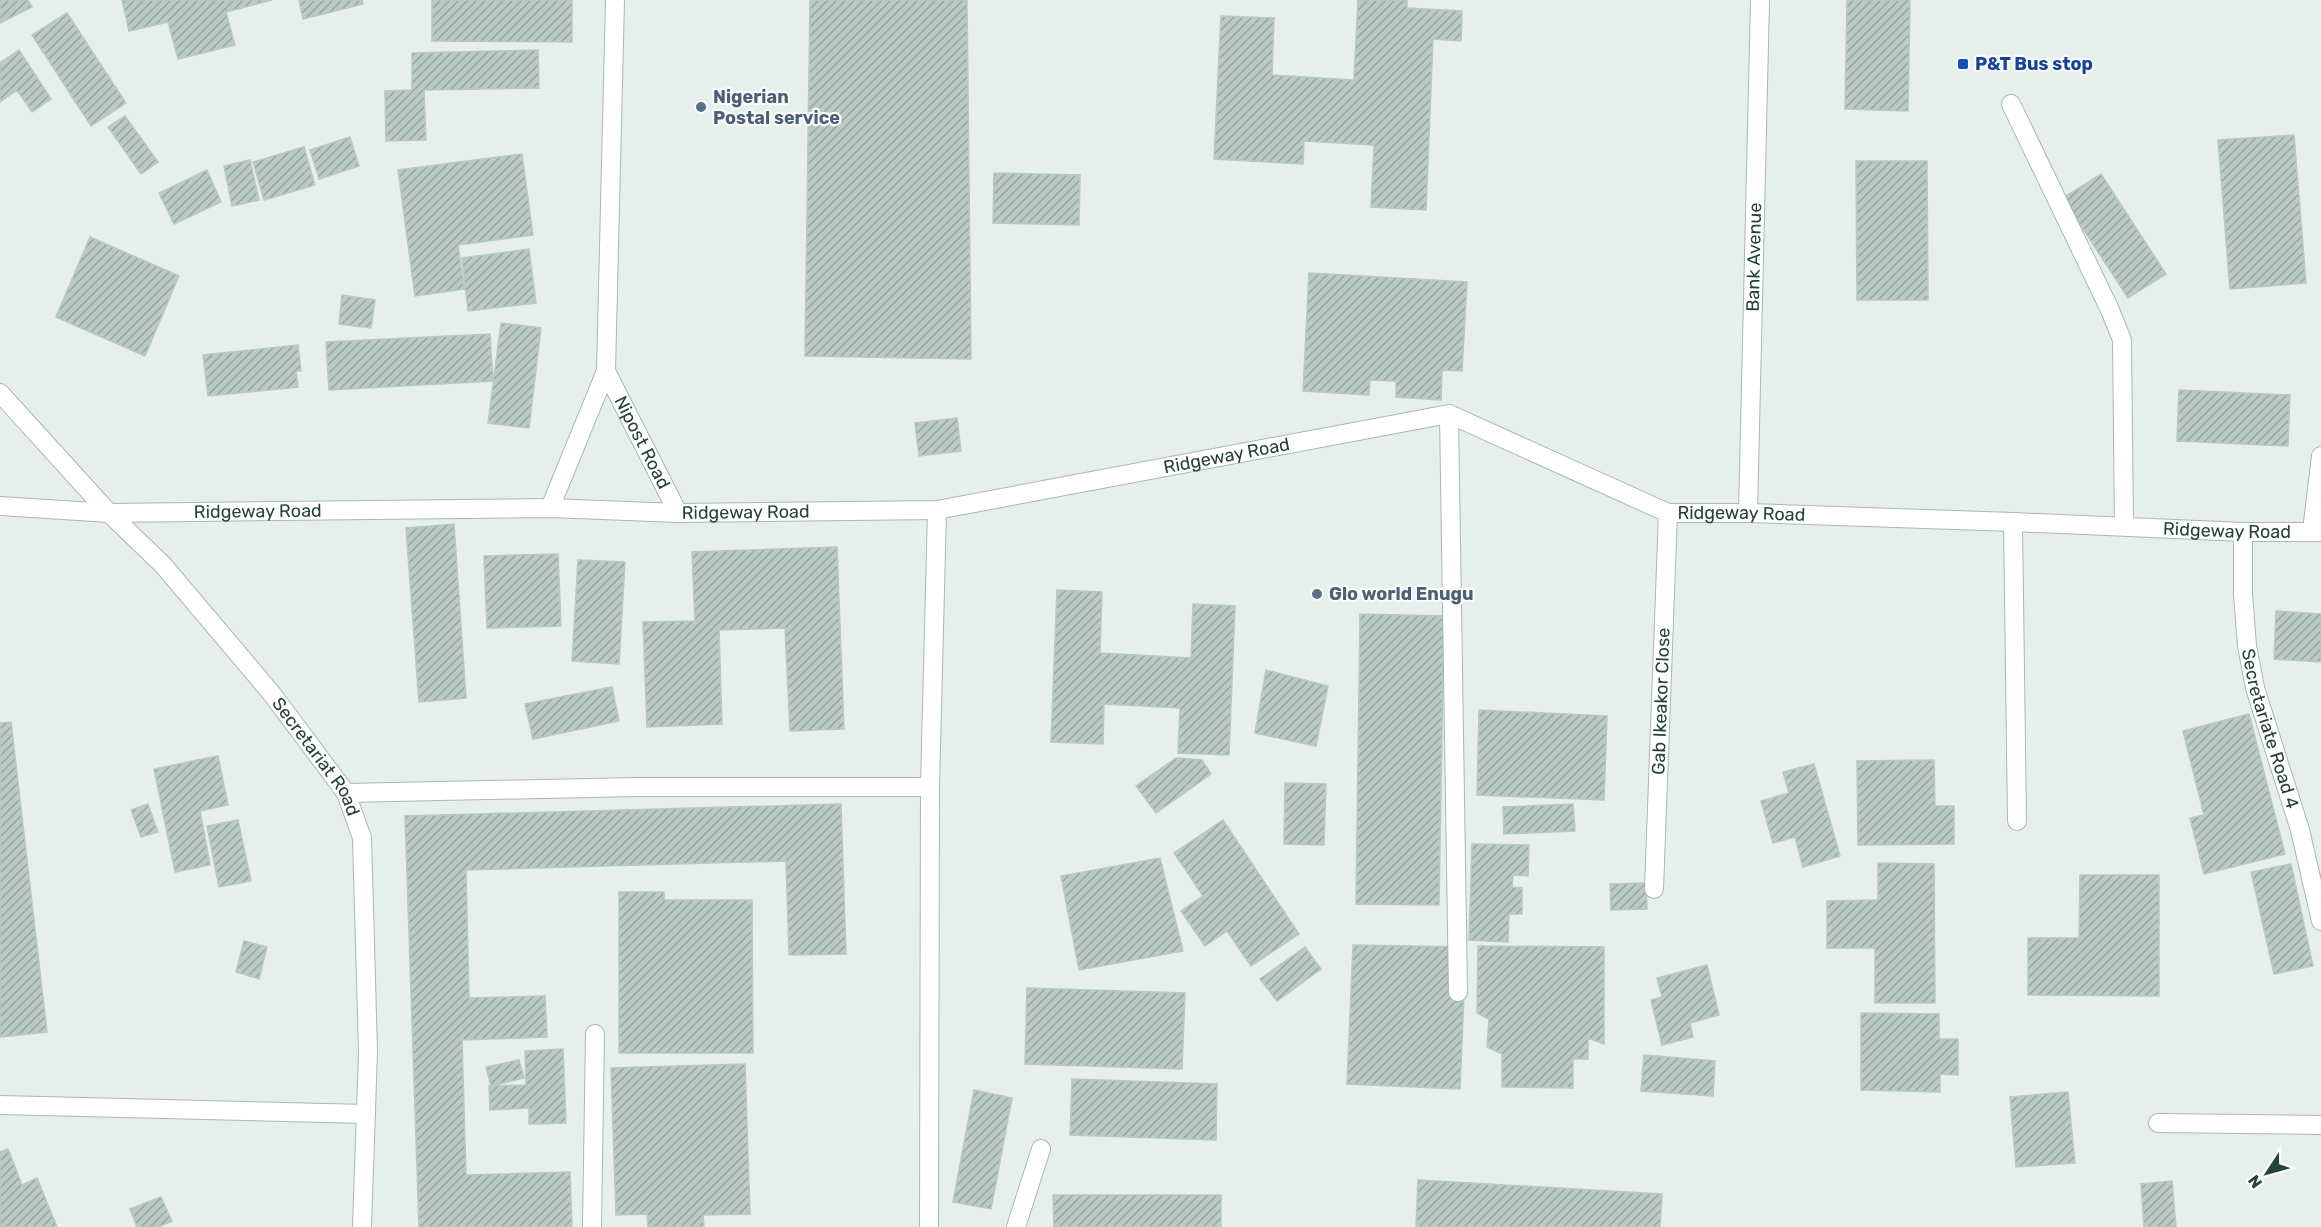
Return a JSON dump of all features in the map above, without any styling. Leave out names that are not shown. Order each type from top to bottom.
[{"type":"street","points":[[550,508],[606,371],[615,0]]},
{"type":"street","name":"Bank Avenue","points":[[1748,513],[1760,0]]},
{"type":"street","points":[[2011,104],[2110,309],[2122,340],[2124,526]]},
{"type":"street","name":"Nipost Road","points":[[606,371],[678,513]]},
{"type":"street","name":"Secretariat Road","points":[[0,393],[109,513],[163,565],[265,685],[345,793],[362,838],[368,1051],[362,1227]]},
{"type":"street","points":[[1449,414],[1458,992]]},
{"type":"street","name":"Ridgeway Road","points":[[0,506],[109,513],[550,508],[678,513],[937,510],[1449,414],[1668,513],[1748,513],[2243,532],[2317,531]]},
{"type":"street","points":[[2317,531],[2321,456]]},
{"type":"street","points":[[928,1227],[930,788],[937,510]]},
{"type":"street","name":"Gab Ikeakor Close","points":[[1654,889],[1668,513]]},
{"type":"street","points":[[2013,522],[2017,822]]},
{"type":"street","name":"Secretariate Road 4","points":[[2243,532],[2243,594],[2247,646],[2255,688],[2300,830],[2321,921]]},
{"type":"street","points":[[345,793],[636,787],[930,788]]},
{"type":"street","points":[[592,1227],[595,1034]]},
{"type":"street","points":[[0,1106],[366,1114]]},
{"type":"street","points":[[2158,1123],[2321,1125]]},
{"type":"street","points":[[1016,1227],[1041,1149]]},
{"type":"building","points":[[0,0],[28,0],[32,7],[0,23]]},
{"type":"building","points":[[122,0],[272,0],[226,12],[235,45],[178,59],[168,22],[129,31]]},
{"type":"building","points":[[299,0],[362,0],[363,4],[303,19]]},
{"type":"building","points":[[432,0],[572,0],[572,42],[432,41]]},
{"type":"building","points":[[810,0],[967,0],[971,359],[805,356]]},
{"type":"building","points":[[1358,0],[1407,0],[1407,8],[1462,11],[1461,41],[1433,39],[1426,210],[1371,207],[1374,145],[1304,141],[1303,164],[1214,159],[1221,16],[1274,18],[1272,75],[1354,80]]},
{"type":"building","points":[[1847,0],[1910,0],[1908,111],[1845,109]]},
{"type":"building","points":[[67,13],[126,103],[91,126],[32,35]]},
{"type":"building","points":[[19,50],[51,99],[32,112],[17,90],[0,102],[0,63]]},
{"type":"building","points":[[538,50],[539,88],[424,90],[426,140],[386,141],[385,91],[412,90],[412,53]]},
{"type":"building","points":[[125,116],[158,162],[141,174],[108,127]]},
{"type":"building","points":[[2294,135],[2306,283],[2230,289],[2218,140]]},
{"type":"building","points":[[350,137],[359,166],[319,179],[310,150]]},
{"type":"building","points":[[304,147],[315,185],[264,200],[253,162]]},
{"type":"building","points":[[522,154],[533,235],[458,245],[464,289],[415,296],[398,170]]},
{"type":"building","points":[[250,160],[259,200],[232,206],[224,166]]},
{"type":"building","points":[[1856,161],[1927,161],[1928,300],[1857,300]]},
{"type":"building","points":[[207,170],[221,202],[174,224],[159,193]]},
{"type":"building","points":[[994,173],[1080,175],[1079,225],[993,223]]},
{"type":"building","points":[[2101,174],[2166,274],[2128,298],[2063,198]]},
{"type":"building","points":[[90,237],[179,276],[145,356],[56,317]]},
{"type":"building","points":[[529,249],[536,303],[468,311],[462,258]]},
{"type":"building","points":[[1309,273],[1467,282],[1462,371],[1442,370],[1441,400],[1396,397],[1396,381],[1370,380],[1369,395],[1303,391]]},
{"type":"building","points":[[342,295],[375,300],[371,328],[339,324]]},
{"type":"building","points":[[501,323],[541,328],[529,428],[488,423]]},
{"type":"building","points":[[490,334],[493,381],[329,390],[326,342]]},
{"type":"building","points":[[298,345],[301,371],[296,371],[298,387],[208,396],[203,355]]},
{"type":"building","points":[[2179,390],[2290,395],[2288,446],[2177,441]]},
{"type":"building","points":[[957,418],[961,451],[919,456],[915,423]]},
{"type":"building","points":[[454,524],[466,698],[419,702],[406,528]]},
{"type":"building","points":[[837,547],[844,729],[790,731],[785,628],[719,630],[722,724],[647,727],[643,622],[695,621],[692,552]]},
{"type":"building","points":[[558,554],[561,626],[487,628],[484,556]]},
{"type":"building","points":[[578,560],[625,562],[619,664],[572,661]]},
{"type":"building","points":[[1057,590],[1102,592],[1100,653],[1191,658],[1193,604],[1235,606],[1229,755],[1178,753],[1180,708],[1104,704],[1103,744],[1051,742]]},
{"type":"building","points":[[2276,611],[2321,614],[2321,662],[2274,659]]},
{"type":"building","points":[[1360,614],[1444,616],[1439,905],[1356,904]]},
{"type":"building","points":[[1266,670],[1328,686],[1316,746],[1255,733]]},
{"type":"building","points":[[612,687],[619,721],[533,739],[525,704]]},
{"type":"building","points":[[1479,710],[1607,716],[1604,800],[1477,795]]},
{"type":"building","points":[[2249,714],[2285,854],[2204,874],[2190,818],[2204,815],[2183,731]]},
{"type":"building","points":[[11,722],[47,1032],[0,1037],[0,723]]},
{"type":"building","points":[[218,756],[228,805],[200,811],[210,865],[175,872],[154,769]]},
{"type":"building","points":[[1176,758],[1202,760],[1211,774],[1156,813],[1136,786]]},
{"type":"building","points":[[1934,760],[1935,806],[1954,806],[1954,844],[1858,845],[1857,761]]},
{"type":"building","points":[[1814,764],[1840,856],[1803,867],[1795,837],[1773,843],[1761,801],[1789,793],[1783,772]]},
{"type":"building","points":[[1285,783],[1326,784],[1324,845],[1284,844]]},
{"type":"building","points":[[148,804],[158,832],[141,837],[131,810]]},
{"type":"building","points":[[841,804],[846,954],[789,955],[786,861],[466,870],[469,998],[545,996],[547,1037],[462,1040],[466,1175],[570,1172],[572,1227],[419,1227],[405,816]]},
{"type":"building","points":[[1573,804],[1575,831],[1504,834],[1503,807]]},
{"type":"building","points":[[238,820],[251,881],[219,887],[207,826]]},
{"type":"building","points":[[1223,820],[1299,934],[1251,966],[1227,931],[1205,946],[1181,911],[1203,896],[1174,853]]},
{"type":"building","points":[[1472,844],[1529,845],[1528,876],[1513,875],[1512,887],[1522,888],[1522,914],[1509,914],[1508,942],[1469,940]]},
{"type":"building","points":[[1160,858],[1183,951],[1079,970],[1061,876]]},
{"type":"building","points":[[1878,863],[1934,864],[1935,1003],[1875,1003],[1875,948],[1827,948],[1827,901],[1878,900]]},
{"type":"building","points":[[2291,864],[2313,966],[2274,974],[2251,872]]},
{"type":"building","points":[[2080,875],[2159,875],[2159,996],[2028,995],[2028,938],[2079,938]]},
{"type":"building","points":[[1646,883],[1647,909],[1611,910],[1610,884]]},
{"type":"building","points":[[619,892],[664,892],[664,900],[752,900],[753,1053],[619,1053]]},
{"type":"building","points":[[244,941],[267,947],[259,979],[236,972]]},
{"type":"building","points":[[1353,945],[1466,947],[1460,1089],[1347,1084]]},
{"type":"building","points":[[1478,946],[1604,947],[1604,1044],[1588,1038],[1588,1059],[1573,1059],[1573,1088],[1502,1087],[1502,1054],[1487,1047],[1489,1019],[1477,1013]]},
{"type":"building","points":[[1305,947],[1321,969],[1277,1001],[1260,979]]},
{"type":"building","points":[[1707,965],[1719,1015],[1690,1023],[1693,1037],[1662,1045],[1651,1000],[1662,997],[1657,978]]},
{"type":"building","points":[[1027,988],[1185,993],[1182,1069],[1025,1064]]},
{"type":"building","points":[[1861,1013],[1939,1014],[1939,1039],[1958,1039],[1958,1075],[1940,1074],[1940,1092],[1861,1090]]},
{"type":"building","points":[[563,1049],[566,1123],[529,1124],[529,1108],[490,1110],[489,1086],[526,1085],[525,1051]]},
{"type":"building","points":[[1644,1055],[1715,1061],[1713,1096],[1641,1091]]},
{"type":"building","points":[[519,1060],[524,1078],[491,1086],[486,1067]]},
{"type":"building","points":[[745,1064],[750,1214],[703,1215],[704,1227],[648,1227],[647,1214],[616,1215],[611,1068]]},
{"type":"building","points":[[1072,1079],[1217,1084],[1216,1140],[1070,1135]]},
{"type":"building","points":[[974,1090],[1012,1098],[991,1209],[953,1202]]},
{"type":"building","points":[[2068,1092],[2075,1163],[2016,1167],[2010,1097]]},
{"type":"building","points":[[8,1149],[22,1185],[37,1178],[57,1227],[0,1227],[0,1152]]},
{"type":"building","points":[[1418,1180],[1662,1194],[1660,1227],[1416,1227]]},
{"type":"building","points":[[2172,1181],[2176,1227],[2144,1227],[2141,1184]]},
{"type":"building","points":[[1053,1195],[1221,1195],[1221,1227],[1054,1227]]},
{"type":"building","points":[[161,1197],[172,1221],[158,1227],[137,1227],[130,1209]]},
{"type":"place","name":"P&T Bus stop","points":[[1963,64]]},
{"type":"place","name":"Nigerian Postal service","points":[[701,107]]},
{"type":"place","name":"Glo world Enugu","points":[[1317,594]]}]
